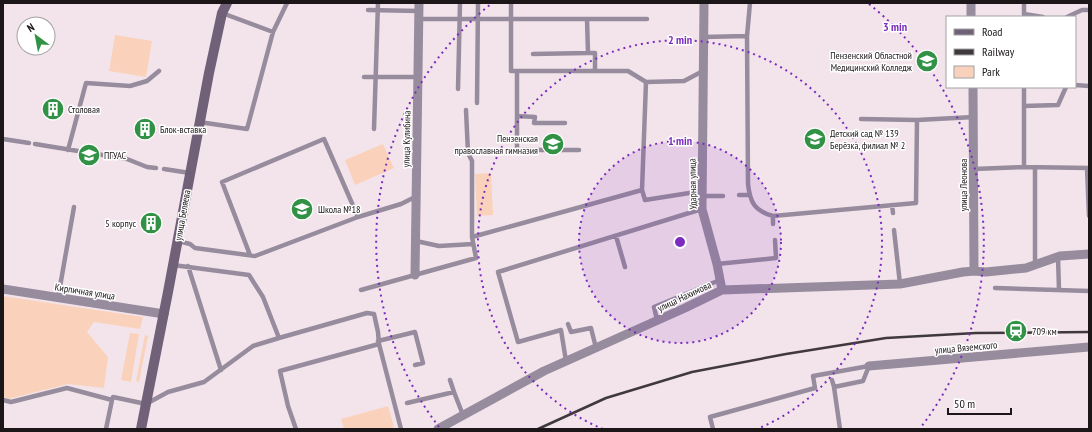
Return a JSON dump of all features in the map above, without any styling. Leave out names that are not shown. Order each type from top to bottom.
[{"type":"main road","name":"улица Беляева","points":[[141,429],[164,314],[199,122],[222,13],[227,3]]},
{"type":"street","name":"Ударная улица","points":[[704,3],[702,209],[717,264],[722,290]]},
{"type":"street","points":[[971,3],[972,16]]},
{"type":"street","name":"улица Кулибина","points":[[415,275],[419,11]]},
{"type":"street","name":"улица Леонова","points":[[973,88],[974,271]]},
{"type":"street","points":[[974,271],[986,272],[1026,268],[1058,257],[1089,254]]},
{"type":"street","name":"улица Нахимова","points":[[438,429],[544,371],[686,308],[722,290],[900,284],[974,271]]},
{"type":"street","name":"Кирпичная улица","points":[[3,289],[164,314]]},
{"type":"street","name":"улица Вяземского","points":[[869,366],[1089,347]]},
{"type":"lane","points":[[199,122],[247,130],[273,32],[287,3]]},
{"type":"lane","points":[[374,129],[378,3]]},
{"type":"lane","points":[[458,89],[460,3]]},
{"type":"lane","points":[[477,103],[478,3]]},
{"type":"lane","points":[[510,3],[511,71],[628,71],[646,82],[684,81],[703,71]]},
{"type":"lane","points":[[750,3],[747,36],[748,184],[749,195],[753,203],[762,213],[773,216],[916,202],[916,120]]},
{"type":"lane","points":[[1024,3],[1024,16]]},
{"type":"lane","points":[[368,10],[419,11],[460,18],[478,19],[647,19]]},
{"type":"lane","points":[[1069,16],[1082,10],[1089,10]]},
{"type":"lane","points":[[222,13],[273,32]]},
{"type":"lane","points":[[587,18],[588,53]]},
{"type":"lane","points":[[703,37],[747,36]]},
{"type":"lane","points":[[533,54],[595,53],[595,71]]},
{"type":"lane","points":[[517,71],[517,150],[579,150]]},
{"type":"lane","points":[[68,150],[86,83],[130,86],[147,81],[159,72]]},
{"type":"lane","points":[[364,77],[418,77]]},
{"type":"lane","points":[[646,82],[642,190],[645,200],[702,194],[723,196]]},
{"type":"lane","points":[[1076,85],[1089,86]]},
{"type":"lane","points":[[1024,88],[1024,167]]},
{"type":"lane","points":[[1024,106],[1058,105],[1066,88]]},
{"type":"lane","points":[[360,290],[476,258],[472,237],[472,161],[468,153],[466,110]]},
{"type":"lane","points":[[517,116],[535,117],[534,123],[565,124]]},
{"type":"lane","points":[[861,119],[916,120],[974,117]]},
{"type":"lane","points":[[3,139],[29,143]]},
{"type":"lane","points":[[250,255],[222,182],[324,139],[358,217]]},
{"type":"lane","points":[[35,144],[128,159],[147,167],[156,168]]},
{"type":"lane","points":[[974,169],[1024,167],[1088,168],[1089,216]]},
{"type":"lane","points":[[1034,265],[1035,167]]},
{"type":"lane","points":[[164,169],[190,173]]},
{"type":"lane","points":[[472,237],[642,190]]},
{"type":"lane","points":[[738,195],[749,195]]},
{"type":"lane","points":[[177,241],[190,244],[195,248],[256,256],[358,217],[401,204],[417,196]]},
{"type":"lane","points":[[892,205],[893,213]]},
{"type":"lane","points":[[58,298],[74,208]]},
{"type":"lane","points":[[566,361],[561,330],[518,342],[498,272],[702,209]]},
{"type":"lane","points":[[773,216],[773,224]]},
{"type":"lane","points":[[894,230],[900,284]]},
{"type":"lane","points":[[616,236],[625,267]]},
{"type":"lane","points":[[717,264],[776,258],[775,240]]},
{"type":"lane","points":[[416,241],[439,246],[473,244]]},
{"type":"lane","points":[[1058,257],[1059,290]]},
{"type":"lane","points":[[173,265],[249,275],[263,297],[279,338]]},
{"type":"lane","points":[[188,266],[221,370]]},
{"type":"lane","points":[[657,320],[654,308],[720,280]]},
{"type":"lane","points":[[994,288],[1089,291]]},
{"type":"lane","points":[[682,296],[686,308]]},
{"type":"lane","points":[[106,429],[113,397],[146,404],[168,392],[204,382],[253,346],[367,313],[374,314],[379,343],[401,429]]},
{"type":"lane","points":[[568,324],[571,332],[591,328],[596,348]]},
{"type":"lane","points":[[296,429],[288,406],[280,371],[414,332],[423,362],[414,365]]},
{"type":"lane","points":[[834,388],[863,381],[869,366]]},
{"type":"lane","points":[[713,429],[710,417],[815,388],[813,376],[869,366]]},
{"type":"lane","points":[[450,380],[463,415]]},
{"type":"lane","points":[[832,380],[840,429]]},
{"type":"lane","points":[[3,400],[11,402],[67,388],[112,400]]},
{"type":"lane","points":[[407,403],[454,392]]},
{"type":"green space","points":[[115,35],[152,41],[146,77],[109,71]]},
{"type":"green space","points":[[383,144],[394,168],[355,185],[345,160]]},
{"type":"green space","points":[[491,173],[493,215],[477,216],[475,174]]},
{"type":"green space","points":[[3,296],[143,317],[140,329],[94,322],[87,332],[108,357],[104,388],[68,384],[8,399],[3,396]]},
{"type":"green space","points":[[130,333],[139,334],[131,382],[121,380]]},
{"type":"green space","points":[[145,335],[148,336],[139,382],[136,381]]},
{"type":"green space","points":[[388,406],[394,427],[388,429],[344,429],[341,419]]},
{"type":"railway","points":[[538,429],[606,398],[692,372],[786,354],[886,338],[976,333],[1089,332]]},
{"type":"place","name":"Пензенский Областной Медицинский Колледж","points":[[927,61]]},
{"type":"place","name":"Столовая","points":[[53,109]]},
{"type":"place","name":"Блок-вставка","points":[[145,129]]},
{"type":"place","name":"Детский сад № 139 Берёзка, филиал № 2","points":[[815,139]]},
{"type":"place","name":"Пензенская православная гимназия","points":[[553,144]]},
{"type":"place","name":"ПГУАС","points":[[89,155]]},
{"type":"place","name":"Школа №18","points":[[302,209]]},
{"type":"place","name":"5 корпус","points":[[151,223]]},
{"type":"place","name":"709 км","points":[[1016,331]]}]
